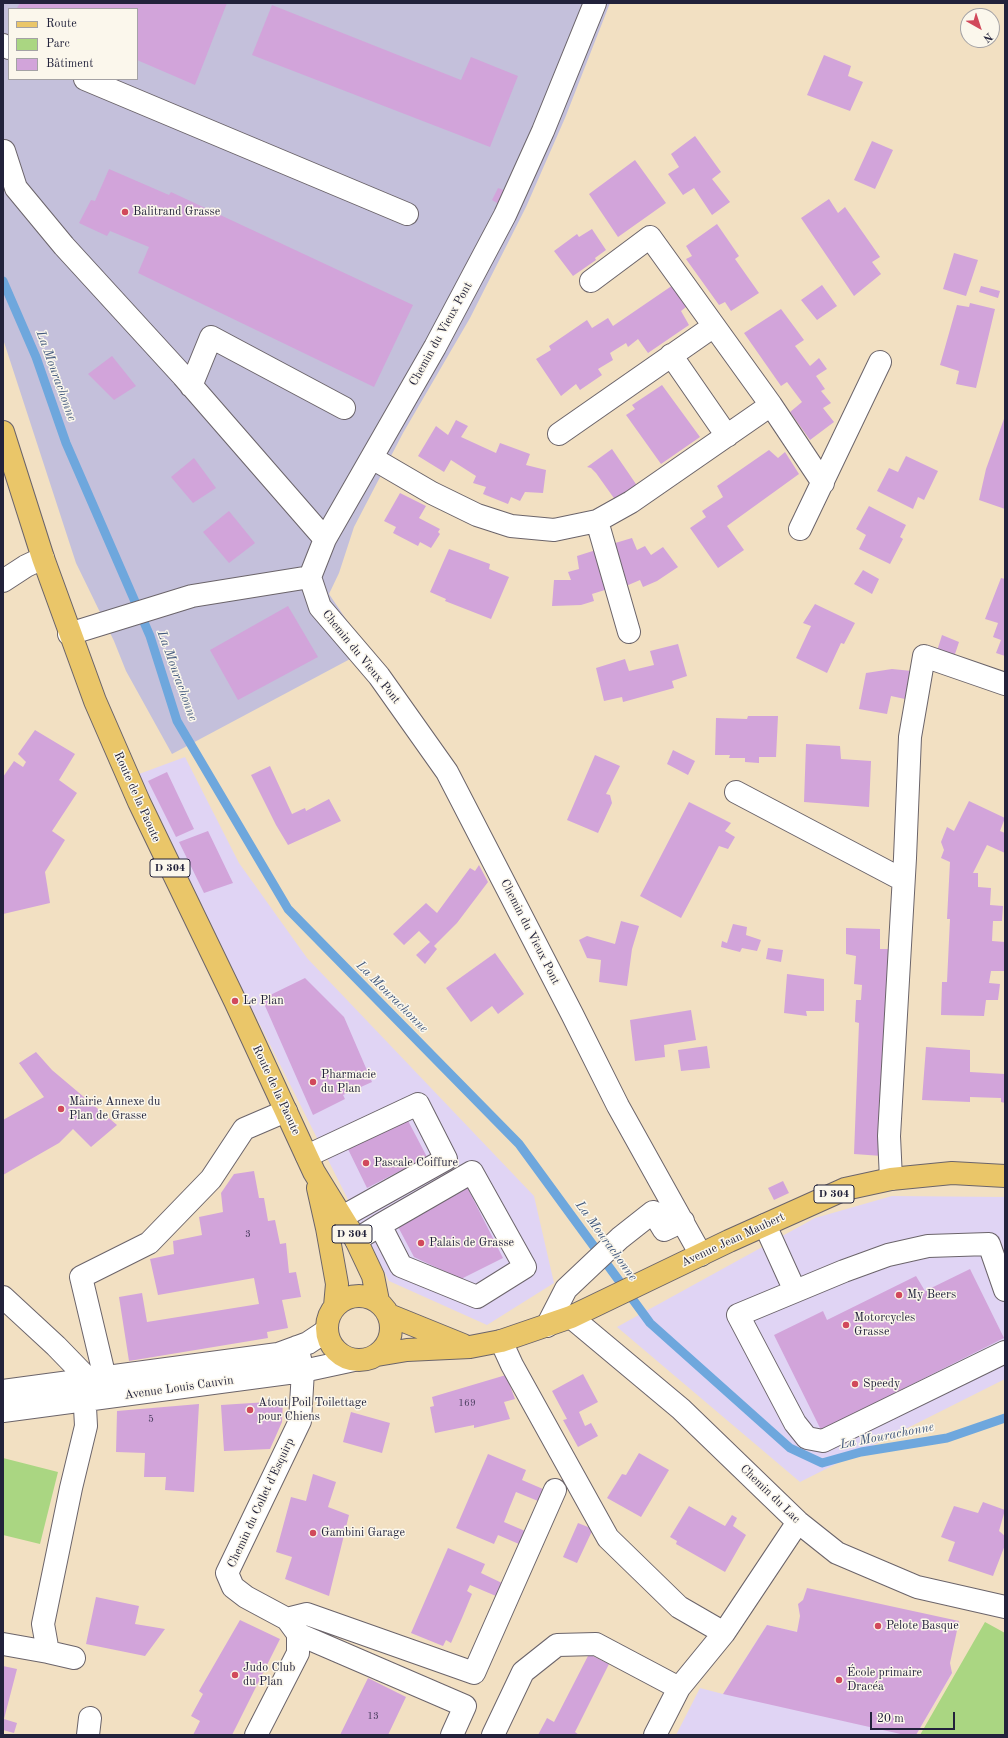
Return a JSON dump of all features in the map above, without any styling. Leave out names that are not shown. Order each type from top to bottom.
[{"type":"main road","name":"Route de la Paoute","points":[[3,432],[42,558],[95,701],[139,802],[310,1164],[356,1240],[373,1276],[383,1308]]},
{"type":"main road","name":"Route de la Paoute","points":[[310,1164],[327,1228],[337,1284],[335,1306]]},
{"type":"main road","name":"Avenue Jean Maubert","points":[[377,1355],[407,1350],[470,1347],[501,1341],[547,1326],[595,1307],[677,1266],[845,1189],[891,1179],[952,1173],[1005,1176]]},
{"type":"main road","points":[[383,1308],[391,1332],[389,1341],[377,1355],[362,1360],[354,1360],[335,1350],[329,1341],[326,1331],[328,1317],[335,1306],[342,1300],[351,1296],[369,1297],[383,1308],[470,1347]]},
{"type":"street","name":"Chemin du Vieux Pont","points":[[595,3],[543,131],[505,215],[435,347],[325,539],[310,577],[320,607],[379,676],[447,772],[618,1106],[701,1255]]},
{"type":"street","points":[[87,80],[407,214]]},
{"type":"street","points":[[4,151],[16,188],[64,246],[191,386],[325,539]]},
{"type":"street","points":[[591,281],[650,237],[771,405],[823,483]]},
{"type":"street","points":[[559,434],[714,326]]},
{"type":"street","points":[[191,386],[211,337],[344,408]]},
{"type":"street","points":[[671,355],[727,436]]},
{"type":"street","points":[[800,529],[880,362]]},
{"type":"street","points":[[372,458],[432,493],[470,512],[512,526],[554,530],[597,521],[631,502],[771,405]]},
{"type":"street","points":[[597,521],[629,632]]},
{"type":"street","points":[[3,581],[26,566],[42,558]]},
{"type":"street","points":[[69,634],[109,620],[192,596],[310,577]]},
{"type":"street","points":[[891,1179],[889,1136],[904,880],[910,736],[924,656],[1005,684]]},
{"type":"street","points":[[736,792],[904,880]]},
{"type":"street","points":[[310,1164],[418,1104],[446,1159],[342,1217]]},
{"type":"street","points":[[48,1652],[43,1624],[71,1488],[86,1426],[91,1385],[81,1277],[149,1243],[211,1179],[244,1129],[286,1111]]},
{"type":"street","points":[[356,1240],[380,1225],[472,1172],[525,1267],[477,1297],[401,1266],[380,1225]]},
{"type":"street","points":[[547,1326],[566,1289],[620,1238],[653,1212],[664,1230],[683,1221]]},
{"type":"street","points":[[765,1225],[795,1291]]},
{"type":"street","points":[[1005,1290],[989,1244],[928,1246],[888,1255],[738,1315],[795,1423],[808,1438],[824,1441],[1005,1352]]},
{"type":"street","points":[[3,1297],[56,1346],[91,1385]]},
{"type":"street","name":"Chemin du Lac","points":[[572,1317],[587,1332],[681,1409],[798,1522],[838,1553],[917,1587],[1005,1607]]},
{"type":"street","name":"Avenue Louis Cauvin","points":[[3,1411],[91,1385],[278,1354],[298,1347],[326,1331]]},
{"type":"street","points":[[501,1341],[512,1365],[608,1538],[680,1606],[724,1633]]},
{"type":"street","name":"Chemin du Collet d'Esquirp","points":[[298,1347],[303,1371],[300,1421],[228,1573],[233,1587],[292,1627],[465,1706],[452,1735]]},
{"type":"street","name":"Avenue Louis Cauvin","points":[[3,1391],[303,1371],[354,1360]]},
{"type":"street","points":[[256,1735],[298,1653],[292,1627],[307,1614],[474,1673],[555,1490]]},
{"type":"street","points":[[655,1735],[679,1688],[724,1633],[798,1522]]},
{"type":"street","points":[[3,1644],[74,1658]]},
{"type":"street","points":[[493,1735],[523,1672],[557,1645],[596,1644],[679,1688]]},
{"type":"shaded area","points":[[3,3],[610,3],[565,118],[526,207],[470,318],[403,433],[354,527],[339,573],[329,594],[367,650],[172,754],[126,671],[114,641],[76,563],[3,339]]},
{"type":"shaded area","points":[[185,757],[239,863],[307,958],[534,1196],[554,1283],[487,1325],[389,1281],[247,999],[139,774]]},
{"type":"shaded area","points":[[892,1196],[1005,1197],[1005,1379],[800,1482],[617,1327],[815,1218]]},
{"type":"shaded area","name":"École primaire Dracéa","points":[[767,1625],[952,1673],[916,1735],[676,1735],[700,1688],[723,1694]]},
{"type":"green space","points":[[3,1458],[58,1472],[40,1544],[3,1535]]},
{"type":"green space","points":[[985,1622],[1005,1633],[1005,1735],[920,1735]]},
{"type":"building","points":[[20,3],[227,3],[195,85],[138,60],[138,8],[17,8]]},
{"type":"building","points":[[272,5],[461,80],[471,57],[518,76],[490,147],[252,55]]},
{"type":"building","points":[[824,55],[851,66],[848,76],[863,82],[850,111],[807,95]]},
{"type":"building","points":[[695,136],[721,172],[712,179],[730,202],[712,215],[694,188],[683,195],[668,174],[679,167],[671,154]]},
{"type":"building","points":[[872,141],[893,150],[875,189],[854,180]]},
{"type":"building","points":[[635,160],[666,203],[618,237],[589,194]]},
{"type":"building","points":[[109,169],[169,195],[171,192],[413,305],[374,387],[138,273],[149,247],[110,231],[107,236],[79,223],[91,200],[95,201]]},
{"type":"building","points":[[498,188],[512,193],[504,207],[492,200]]},
{"type":"building","points":[[829,199],[838,213],[845,207],[880,257],[872,262],[881,274],[854,296],[801,218]]},
{"type":"building","points":[[717,224],[739,256],[735,259],[759,293],[731,311],[725,302],[719,305],[686,259],[692,256],[686,246]]},
{"type":"building","points":[[592,229],[606,250],[595,258],[596,260],[573,276],[554,251],[577,234],[579,237]]},
{"type":"building","points":[[954,253],[978,260],[966,296],[943,289]]},
{"type":"building","points":[[676,283],[691,303],[681,311],[689,325],[648,353],[638,339],[628,347],[626,343],[610,353],[613,360],[598,369],[602,375],[580,390],[576,384],[561,396],[536,359],[551,350],[549,346],[587,320],[592,328],[608,318],[613,326]]},
{"type":"building","points":[[822,285],[837,306],[817,320],[801,300]]},
{"type":"building","points":[[981,286],[1000,291],[998,298],[979,292]]},
{"type":"building","points":[[970,303],[995,309],[976,388],[956,384],[959,371],[940,365],[957,305],[969,307]]},
{"type":"building","points":[[781,309],[804,340],[795,346],[810,366],[819,358],[827,369],[816,376],[825,389],[821,391],[831,403],[823,408],[834,422],[810,440],[790,412],[802,402],[787,382],[781,386],[744,333]]},
{"type":"building","points":[[112,356],[136,386],[114,400],[88,374]]},
{"type":"building","points":[[662,385],[700,437],[661,464],[626,415],[635,409],[632,405]]},
{"type":"building","points":[[1005,416],[1005,509],[979,500],[986,469]]},
{"type":"building","points":[[456,420],[468,426],[461,437],[496,453],[500,443],[530,454],[526,465],[546,470],[543,493],[525,492],[520,501],[511,497],[508,504],[483,494],[486,487],[473,483],[476,476],[451,460],[444,472],[418,456],[436,426],[448,435]]},
{"type":"building","points":[[612,449],[638,487],[616,501],[596,473],[591,468],[587,467]]},
{"type":"building","points":[[769,450],[778,458],[785,452],[799,474],[727,526],[744,550],[718,568],[690,528],[706,517],[702,511],[723,497],[717,486]]},
{"type":"building","points":[[906,456],[938,471],[924,500],[918,497],[913,509],[877,491],[889,468],[898,472]]},
{"type":"building","points":[[194,458],[216,488],[193,503],[171,477]]},
{"type":"building","points":[[400,493],[426,506],[419,518],[440,529],[438,532],[440,534],[431,548],[420,542],[418,546],[393,533],[396,527],[384,521]]},
{"type":"building","points":[[869,506],[906,525],[900,537],[903,539],[890,564],[859,549],[866,535],[856,529]]},
{"type":"building","points":[[229,511],[255,543],[229,563],[203,532]]},
{"type":"building","points":[[632,538],[637,550],[645,546],[651,555],[663,547],[678,567],[657,581],[643,587],[640,580],[626,586],[612,544]]},
{"type":"building","points":[[449,549],[490,564],[489,569],[509,577],[491,619],[445,601],[446,599],[430,592]]},
{"type":"building","points":[[596,550],[608,589],[592,594],[594,601],[581,605],[552,606],[554,580],[571,580],[568,572],[579,569],[577,556]]},
{"type":"building","points":[[863,570],[879,579],[872,594],[854,584]]},
{"type":"building","points":[[1001,578],[1005,579],[1005,656],[996,653],[1001,640],[993,637],[998,623],[985,619]]},
{"type":"building","points":[[815,604],[855,623],[844,644],[841,643],[827,673],[796,658],[811,626],[803,623]]},
{"type":"building","points":[[288,606],[318,657],[238,700],[210,650]]},
{"type":"building","points":[[942,635],[959,642],[954,657],[937,651]]},
{"type":"building","points":[[678,644],[687,676],[672,681],[674,688],[623,702],[622,697],[604,701],[596,668],[625,659],[629,671],[654,665],[650,651]]},
{"type":"building","points":[[892,669],[912,671],[905,699],[891,696],[887,714],[859,709],[866,673]]},
{"type":"building","points":[[748,716],[778,716],[776,757],[759,757],[759,763],[745,762],[745,758],[729,758],[730,755],[715,755],[716,718],[747,719]]},
{"type":"building","points":[[35,730],[75,754],[59,780],[77,793],[52,831],[65,840],[45,872],[50,903],[3,914],[3,777],[14,761],[23,767],[26,762],[18,754]]},
{"type":"building","points":[[806,744],[840,746],[841,759],[871,761],[869,807],[804,802]]},
{"type":"building","points":[[673,750],[695,761],[688,775],[667,764]]},
{"type":"building","points":[[595,755],[620,766],[606,794],[610,795],[612,803],[598,833],[567,820]]},
{"type":"building","points":[[270,766],[292,814],[305,808],[306,811],[329,799],[341,821],[288,845],[276,825],[251,775]]},
{"type":"building","points":[[167,772],[194,829],[176,837],[148,781]]},
{"type":"building","points":[[969,801],[1005,818],[1000,831],[1005,833],[1005,853],[987,845],[973,873],[978,873],[978,887],[991,888],[990,905],[1003,906],[1002,921],[993,921],[992,941],[1005,942],[1004,971],[991,971],[989,983],[1000,984],[998,1000],[986,1000],[984,1016],[941,1015],[942,982],[947,982],[950,919],[947,919],[950,862],[941,858],[944,850],[941,842],[947,827],[954,831]]},
{"type":"building","points":[[689,802],[731,823],[725,831],[735,837],[728,849],[719,846],[681,918],[640,896]]},
{"type":"building","points":[[208,831],[233,883],[204,893],[179,842]]},
{"type":"building","points":[[479,865],[488,882],[457,923],[434,946],[437,949],[425,964],[416,955],[430,942],[419,931],[404,945],[393,934],[426,903],[437,913],[470,868],[475,871]]},
{"type":"building","points":[[621,921],[639,926],[632,949],[627,986],[599,982],[601,960],[587,958],[579,940],[587,936],[615,944]]},
{"type":"building","points":[[733,924],[747,927],[746,935],[761,940],[757,951],[742,948],[740,952],[721,947],[722,941],[727,943]]},
{"type":"building","points":[[846,928],[880,929],[880,949],[892,949],[882,1156],[854,1154],[859,1023],[855,1022],[855,1020],[856,1000],[861,1000],[862,985],[854,984],[856,956],[846,954]]},
{"type":"building","points":[[768,948],[783,950],[781,962],[766,959]]},
{"type":"building","points":[[495,953],[524,994],[498,1014],[492,1006],[471,1022],[446,988]]},
{"type":"building","points":[[787,974],[824,979],[824,1011],[806,1011],[807,1016],[784,1013]]},
{"type":"building","points":[[305,978],[344,1017],[372,1082],[343,1095],[345,1099],[313,1115],[262,999]]},
{"type":"building","points":[[691,1010],[696,1040],[664,1045],[665,1057],[635,1061],[630,1020]]},
{"type":"building","points":[[707,1046],[710,1068],[681,1071],[678,1050]]},
{"type":"building","points":[[926,1047],[970,1050],[970,1072],[1005,1074],[1005,1103],[1001,1102],[1001,1098],[970,1097],[970,1102],[922,1100]]},
{"type":"building","name":"Mairie Annexe du Plan de Grasse","points":[[36,1052],[52,1070],[117,1125],[91,1147],[73,1129],[59,1143],[3,1175],[3,1120],[44,1097],[19,1063]]},
{"type":"building","points":[[405,1115],[427,1157],[367,1188],[346,1145]]},
{"type":"building","points":[[254,1171],[259,1198],[264,1198],[268,1221],[275,1220],[280,1244],[286,1243],[289,1273],[296,1272],[301,1297],[282,1300],[288,1328],[267,1332],[268,1338],[129,1361],[119,1297],[142,1293],[147,1322],[259,1304],[254,1278],[158,1295],[150,1259],[174,1254],[173,1241],[202,1235],[199,1217],[223,1212],[221,1193],[234,1174]]},
{"type":"building","points":[[783,1181],[789,1193],[774,1200],[768,1188]]},
{"type":"building","points":[[467,1187],[503,1258],[461,1279],[414,1257],[396,1223]]},
{"type":"building","name":"Speedy","points":[[970,1269],[1004,1338],[821,1430],[774,1335],[823,1311],[827,1320],[916,1276],[925,1291]]},
{"type":"building","points":[[583,1374],[598,1402],[579,1412],[585,1426],[591,1423],[598,1436],[578,1447],[563,1420],[567,1419],[552,1391]]},
{"type":"building","points":[[506,1375],[515,1399],[504,1402],[510,1419],[474,1428],[474,1425],[435,1433],[430,1407],[434,1406],[432,1397]]},
{"type":"building","points":[[283,1401],[282,1422],[270,1449],[224,1451],[221,1405]]},
{"type":"building","points":[[199,1404],[194,1492],[165,1490],[166,1477],[144,1477],[145,1453],[116,1452],[117,1411]]},
{"type":"building","points":[[351,1412],[390,1423],[382,1453],[343,1442]]},
{"type":"building","points":[[639,1453],[669,1470],[641,1517],[607,1498],[622,1474],[626,1475]]},
{"type":"building","points":[[488,1454],[526,1470],[522,1480],[543,1489],[538,1501],[516,1492],[504,1522],[525,1531],[519,1544],[498,1535],[494,1544],[456,1528]]},
{"type":"building","name":"Gambini Garage","points":[[313,1474],[336,1482],[328,1507],[349,1515],[329,1596],[285,1579],[292,1557],[276,1552],[291,1497],[306,1501]]},
{"type":"building","points":[[983,1502],[1005,1510],[999,1531],[1005,1536],[1005,1545],[993,1576],[948,1561],[955,1542],[941,1537],[954,1506],[978,1513]]},
{"type":"building","points":[[689,1506],[725,1526],[732,1515],[737,1518],[733,1526],[746,1535],[725,1572],[676,1544],[677,1541],[670,1537]]},
{"type":"building","points":[[578,1523],[593,1529],[577,1563],[563,1557]]},
{"type":"building","points":[[448,1548],[485,1564],[481,1573],[502,1583],[496,1596],[470,1585],[467,1591],[472,1594],[451,1643],[446,1640],[443,1646],[411,1633]]},
{"type":"building","name":"École primaire Dracéa","points":[[807,1588],[959,1621],[950,1663],[952,1673],[916,1735],[905,1735],[723,1694],[767,1625],[797,1632],[800,1616],[798,1604],[803,1600]]},
{"type":"building","points":[[96,1597],[139,1606],[135,1624],[165,1629],[145,1656],[86,1644]]},
{"type":"building","name":"Judo Club du Plan","points":[[240,1620],[280,1639],[232,1735],[193,1735],[200,1721],[191,1716],[203,1694],[199,1691]]},
{"type":"building","points":[[589,1654],[609,1664],[575,1732],[579,1735],[538,1735],[547,1718],[554,1722]]},
{"type":"building","points":[[3,1666],[17,1669],[4,1719],[17,1723],[14,1733],[3,1730]]},
{"type":"building","points":[[368,1678],[406,1697],[388,1735],[340,1735]]},
{"type":"waterway","name":"La Mourachonne","points":[[3,281],[36,357],[66,443],[150,636],[177,721],[288,909],[519,1144],[650,1323],[790,1448],[822,1463],[861,1452],[947,1438],[1005,1418]]},
{"type":"place","name":"Balitrand Grasse","points":[[125,212]]},
{"type":"place","name":"Le Plan","points":[[235,1001]]},
{"type":"place","name":"Pharmacie du Plan","points":[[313,1082]]},
{"type":"place","name":"Mairie Annexe du Plan de Grasse","points":[[61,1109]]},
{"type":"place","name":"Pascale Coiffure","points":[[366,1163]]},
{"type":"place","name":"Palais de Grasse","points":[[421,1243]]},
{"type":"place","name":"My Beers","points":[[899,1295]]},
{"type":"place","name":"Motorcycles Grasse","points":[[846,1325]]},
{"type":"place","name":"Speedy","points":[[855,1384]]},
{"type":"place","name":"Atout Poil Toilettage pour Chiens","points":[[250,1410]]},
{"type":"place","name":"Gambini Garage","points":[[313,1533]]},
{"type":"place","name":"Pelote Basque","points":[[878,1626]]},
{"type":"place","name":"Judo Club du Plan","points":[[235,1675]]},
{"type":"place","name":"École primaire Dracéa","points":[[839,1680]]}]
